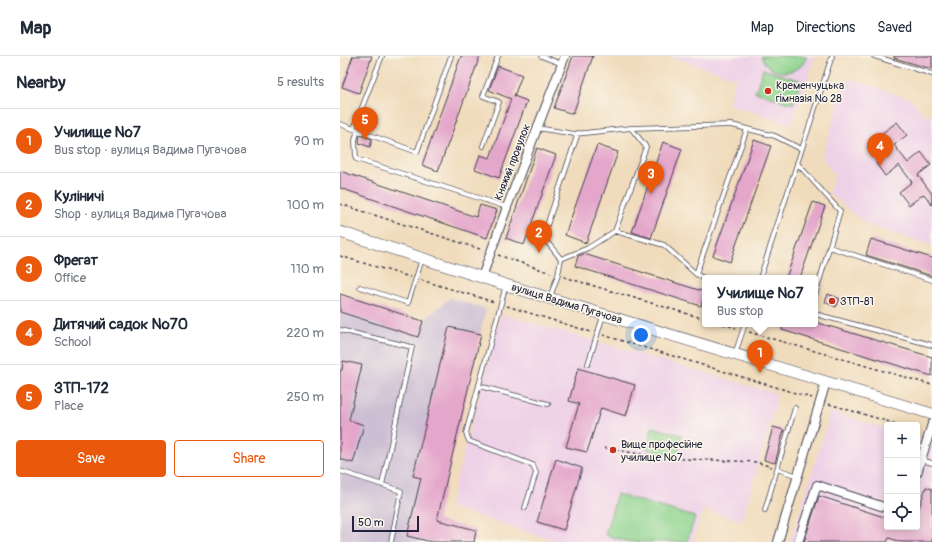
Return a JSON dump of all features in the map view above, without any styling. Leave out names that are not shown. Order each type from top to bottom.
[{"type":"street","name":"Княжий провулок","points":[[482,277],[563,60]]},
{"type":"street","name":"вулиця Вадима Пугачова","points":[[340,232],[506,285],[932,414]]},
{"type":"street","points":[[778,542],[826,382]]},
{"type":"street","points":[[920,462],[932,424]]},
{"type":"street","points":[[798,542],[817,485],[884,507]]},
{"type":"lane","points":[[382,56],[356,129],[356,158],[507,207]]},
{"type":"lane","points":[[340,124],[417,152],[451,56]]},
{"type":"lane","points":[[483,146],[499,102],[483,96],[498,56]]},
{"type":"lane","points":[[541,56],[563,60]]},
{"type":"lane","points":[[761,275],[832,56]]},
{"type":"lane","points":[[877,56],[932,74]]},
{"type":"lane","points":[[537,128],[578,133],[631,128],[732,125],[775,136],[801,149]]},
{"type":"lane","points":[[561,259],[588,248],[616,231],[646,147],[631,128]]},
{"type":"lane","points":[[696,274],[748,129]]},
{"type":"lane","points":[[550,298],[558,275],[561,259],[543,237],[578,133]]},
{"type":"lane","points":[[797,163],[840,211],[818,286]]},
{"type":"lane","points":[[616,231],[664,245],[696,274],[702,277]]},
{"type":"lane","points":[[829,247],[932,280]]},
{"type":"lane","points":[[360,287],[408,303],[422,258]]},
{"type":"lane","points":[[506,285],[466,433],[470,441],[533,464],[536,473],[524,508]]},
{"type":"lane","points":[[588,364],[604,314]]},
{"type":"lane","points":[[818,315],[932,345]]},
{"type":"lane","points":[[735,354],[744,327]]},
{"type":"lane","points":[[340,330],[412,347],[382,484]]},
{"type":"lane","points":[[479,386],[548,404]]},
{"type":"lane","points":[[765,510],[795,408]]},
{"type":"lane","points":[[921,459],[932,463]]},
{"type":"lane","points":[[777,469],[798,476]]},
{"type":"lane","points":[[340,471],[401,491],[391,542]]},
{"type":"path","points":[[340,204],[558,275],[702,318]]},
{"type":"path","points":[[340,256],[890,422]]},
{"type":"path","points":[[733,327],[932,385]]},
{"type":"path","points":[[604,448],[664,458],[756,462],[777,469]]},
{"type":"shaded area","name":"Кременчуцька гімназія № 28","points":[[669,56],[815,56],[792,125],[728,104],[736,78]]},
{"type":"shaded area","points":[[847,78],[911,99],[924,115],[932,117],[932,246],[866,224],[829,193],[835,175],[822,157]]},
{"type":"shaded area","points":[[340,294],[423,321],[450,298],[486,309],[437,520],[476,530],[474,542],[340,542]]},
{"type":"shaded area","name":"Вище професійне училище №7","points":[[501,314],[778,394],[742,521],[703,509],[693,542],[558,542],[449,507]]},
{"type":"shaded area","points":[[831,412],[884,428],[884,530],[920,530],[920,439],[932,443],[932,542],[790,542]]},
{"type":"green space","points":[[761,56],[807,56],[798,68],[784,72],[770,68]]},
{"type":"green space","points":[[763,69],[801,81],[793,104],[755,92]]},
{"type":"green space","points":[[652,427],[682,435],[677,457],[647,449]]},
{"type":"green space","points":[[617,494],[695,517],[687,542],[630,542],[605,535]]},
{"type":"building","points":[[353,56],[372,56],[359,93],[342,87]]},
{"type":"building","points":[[461,56],[480,56],[438,171],[422,165]]},
{"type":"building","points":[[573,56],[593,56],[573,114],[554,108]]},
{"type":"building","points":[[894,56],[932,56],[932,69],[894,58]]},
{"type":"building","points":[[498,66],[522,75],[514,96],[527,101],[499,178],[475,169],[480,155],[490,158],[511,99],[489,90]]},
{"type":"building","points":[[897,122],[907,135],[894,145],[908,163],[921,152],[931,165],[918,175],[932,194],[932,205],[924,194],[909,205],[899,192],[912,182],[899,165],[885,176],[876,163],[888,154],[876,138]]},
{"type":"building","points":[[360,135],[372,139],[370,147],[359,143]]},
{"type":"building","points":[[754,140],[771,146],[730,262],[713,256]]},
{"type":"building","points":[[663,142],[682,149],[651,238],[632,232]]},
{"type":"building","points":[[597,145],[618,152],[586,243],[565,235]]},
{"type":"building","points":[[537,148],[556,155],[524,245],[506,238]]},
{"type":"building","points":[[340,171],[476,217],[480,205],[497,210],[487,238],[340,188]]},
{"type":"building","points":[[813,202],[825,206],[801,275],[787,275]]},
{"type":"building","points":[[871,239],[932,258],[932,276],[866,255]]},
{"type":"building","points":[[584,254],[702,291],[701,306],[575,266],[578,256]]},
{"type":"building","points":[[340,294],[423,321],[418,337],[340,312]]},
{"type":"building","name":"ЗТП-81","points":[[828,294],[840,299],[836,307],[825,302]]},
{"type":"building","points":[[818,323],[932,357],[932,376],[782,330],[782,327],[818,327]]},
{"type":"building","points":[[449,327],[481,334],[437,520],[476,530],[474,542],[432,542],[407,536],[421,478],[413,476]]},
{"type":"building","points":[[343,361],[362,365],[349,420],[364,425],[353,463],[340,459],[340,370],[342,370]]},
{"type":"building","points":[[578,368],[635,385],[626,416],[601,408],[587,452],[566,447],[579,404],[569,401]]},
{"type":"building","points":[[773,427],[784,430],[775,463],[764,460]]},
{"type":"building","points":[[556,459],[582,468],[564,530],[537,522]]},
{"type":"building","points":[[926,487],[932,489],[932,542],[901,542],[889,538],[887,542],[804,542],[819,496],[884,517],[884,530],[920,530],[920,505]]},
{"type":"place","name":"Кременчуцька гімназія № 28","points":[[768,91]]},
{"type":"place","name":"ЗТП-172","points":[[365,140]]},
{"type":"place","name":"Дитячий садок №70","points":[[880,166]]},
{"type":"place","name":"Фрегат","points":[[651,194]]},
{"type":"place","name":"Куліничі","points":[[539,253]]},
{"type":"place","name":"ЗТП-81","points":[[832,301]]},
{"type":"place","name":"Училище №7","points":[[760,373]]},
{"type":"place","name":"Вище професійне училище №7","points":[[613,450]]}]
